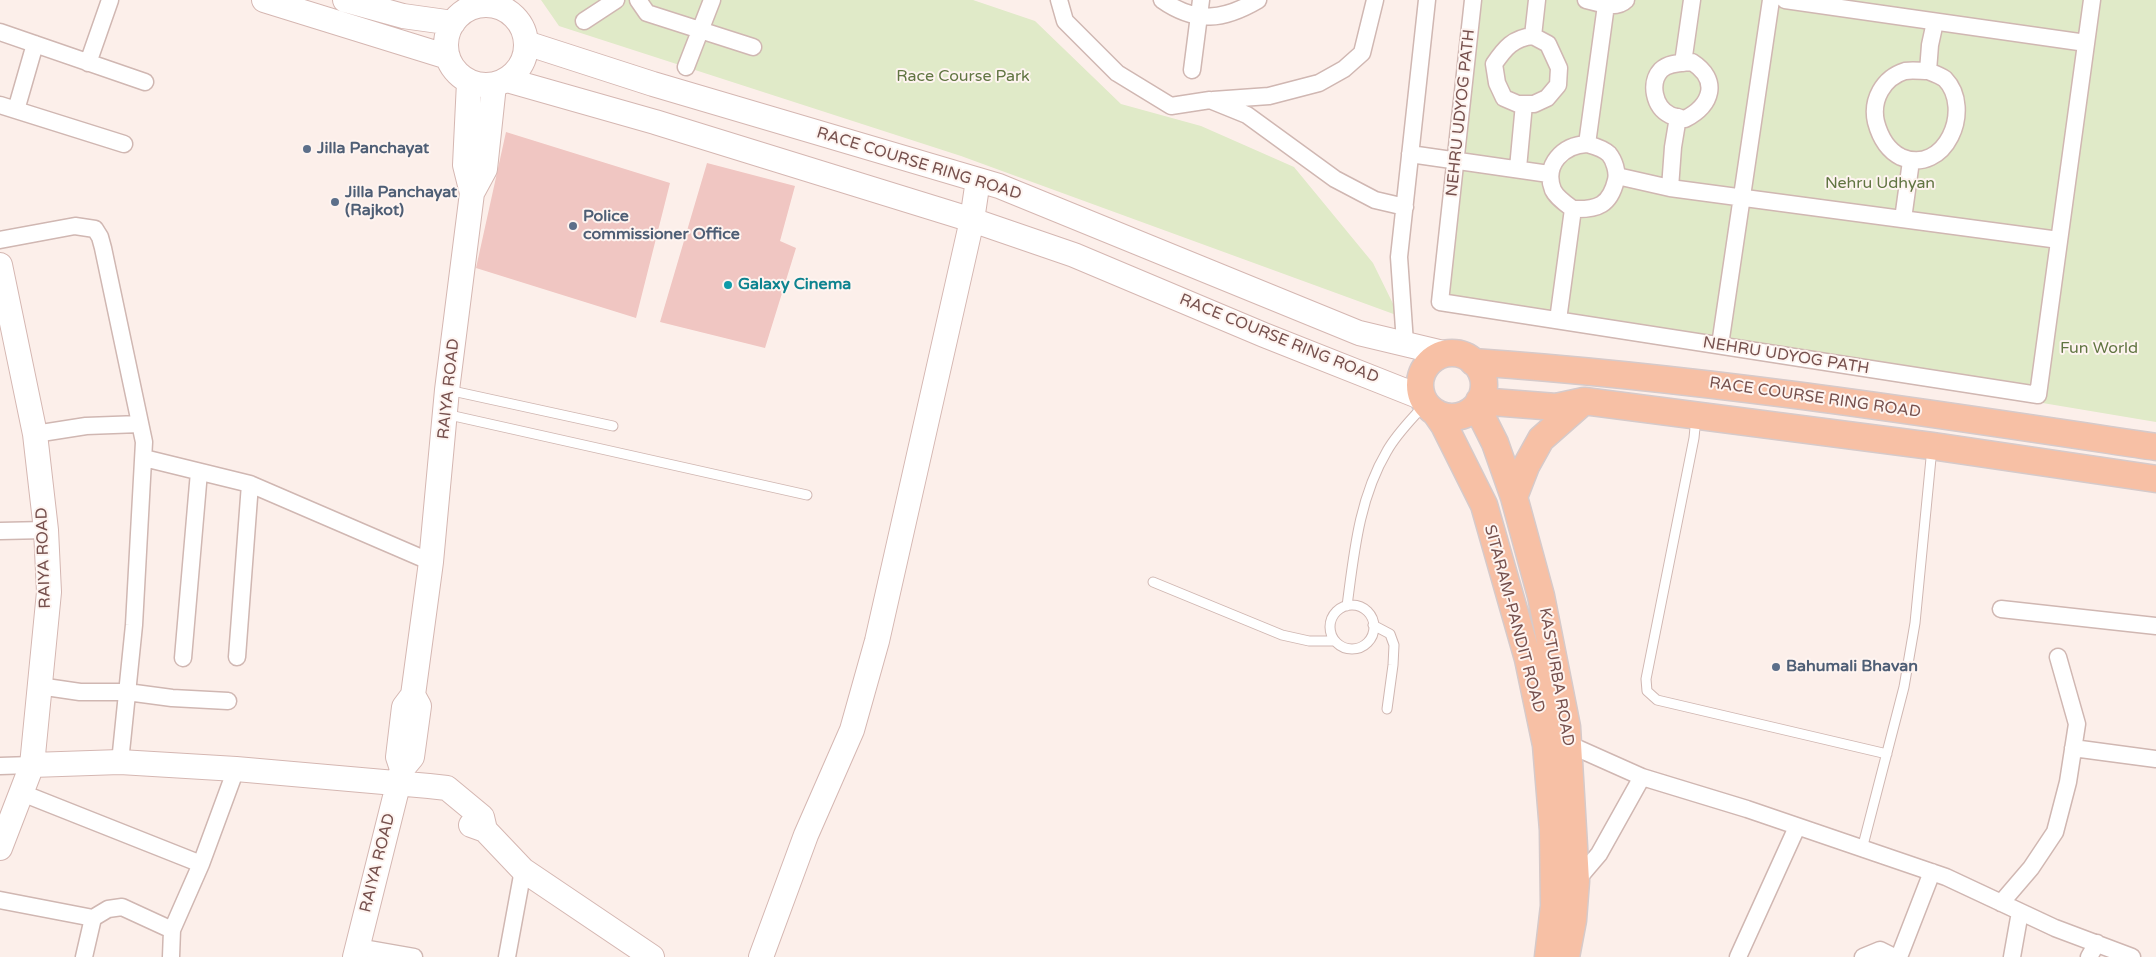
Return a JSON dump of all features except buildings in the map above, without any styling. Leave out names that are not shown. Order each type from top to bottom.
[{"type":"main road","points":[[1447,354],[1464,356],[1473,362],[1482,377],[1483,392],[1478,404],[1460,416],[1447,417],[1428,405],[1420,392],[1420,379],[1426,367],[1435,358],[1447,354]]},
{"type":"main road","name":"RACE COURSE RING ROAD","points":[[1473,362],[1579,369],[1725,385],[2156,447]]},
{"type":"main road","points":[[1514,497],[1526,466],[1541,439],[1584,401]]},
{"type":"main road","name":"RACE COURSE RING ROAD","points":[[1478,404],[1556,406],[1584,401],[1932,446],[2156,479]]},
{"type":"main road","name":"KASTURBA ROAD","points":[[1478,404],[1514,497],[1541,596],[1567,727],[1557,745],[1576,881],[1573,920],[1566,957]]},
{"type":"main road","name":"SITARAM-PANDIT ROAD","points":[[1428,405],[1444,425],[1484,505],[1528,659],[1557,745],[1553,830],[1554,906],[1548,957]]},
{"type":"street","points":[[88,63],[110,0]]},
{"type":"street","points":[[264,0],[448,57]]},
{"type":"street","points":[[345,0],[403,16],[465,11],[490,6],[510,13],[524,31],[526,42],[522,64],[500,82],[480,86],[469,82],[456,72],[448,57],[448,34],[465,11]]},
{"type":"street","points":[[584,21],[616,0]]},
{"type":"street","points":[[638,0],[647,13],[753,47]]},
{"type":"street","points":[[686,67],[702,30],[712,0]]},
{"type":"street","points":[[1059,0],[1065,21],[1117,73],[1171,106],[1210,100],[1269,96],[1319,83],[1344,69],[1362,53],[1374,0]]},
{"type":"street","points":[[1162,0],[1198,18],[1222,16],[1258,0]]},
{"type":"street","points":[[1192,70],[1201,0]]},
{"type":"street","points":[[1405,343],[1399,257],[1427,0]]},
{"type":"street","name":"NEHRU UDYOG PATH","points":[[1474,0],[1440,302],[2038,395],[2092,0]]},
{"type":"street","points":[[1533,36],[1537,0]]},
{"type":"street","points":[[1586,0],[1606,5],[1623,4],[1626,0]]},
{"type":"street","points":[[1683,63],[1692,0]]},
{"type":"street","points":[[1720,345],[1771,0]]},
{"type":"street","points":[[1785,0],[2086,43]]},
{"type":"street","points":[[1587,144],[1606,5]]},
{"type":"street","points":[[1928,71],[1935,22]]},
{"type":"street","points":[[0,32],[145,82]]},
{"type":"street","points":[[1533,36],[1548,44],[1558,68],[1558,85],[1547,98],[1534,104],[1518,104],[1504,98],[1497,83],[1494,64],[1510,43],[1522,37],[1533,36]]},
{"type":"street","name":"RACE COURSE RING ROAD","points":[[526,42],[653,84],[999,186],[1359,333],[1447,354]]},
{"type":"street","points":[[16,110],[35,44]]},
{"type":"street","points":[[1692,62],[1700,68],[1707,76],[1709,90],[1707,103],[1698,113],[1685,119],[1670,115],[1658,104],[1654,87],[1661,70],[1672,64],[1683,63],[1692,62]]},
{"type":"street","points":[[1906,71],[1928,71],[1944,79],[1954,94],[1956,116],[1953,133],[1940,150],[1928,160],[1911,161],[1892,153],[1879,134],[1874,114],[1878,92],[1891,78],[1906,71]]},
{"type":"street","points":[[469,82],[465,165],[472,193]]},
{"type":"street","name":"RACE COURSE RING ROAD","points":[[500,82],[655,122],[972,220],[1100,266],[1428,405]]},
{"type":"street","name":"RAIYA ROAD","points":[[356,952],[400,776],[412,757],[419,706],[413,695],[431,562],[447,390],[472,193],[484,169],[500,82]]},
{"type":"street","points":[[1210,100],[1247,115],[1335,179],[1375,200],[1405,207]]},
{"type":"street","points":[[1518,168],[1524,104]]},
{"type":"street","points":[[0,105],[124,144]]},
{"type":"street","points":[[1670,188],[1673,147],[1678,117]]},
{"type":"street","points":[[1587,144],[1608,153],[1614,164],[1617,176],[1612,195],[1602,204],[1587,210],[1573,209],[1554,191],[1549,174],[1553,163],[1564,152],[1575,145],[1587,144]]},
{"type":"street","points":[[1410,154],[1518,168],[1549,174]]},
{"type":"street","points":[[1903,219],[1911,161]]},
{"type":"street","points":[[1617,176],[1670,188],[2059,240]]},
{"type":"street","points":[[761,957],[806,836],[852,730],[877,640],[972,220],[978,180]]},
{"type":"street","points":[[1558,320],[1573,209]]},
{"type":"street","points":[[0,240],[75,226],[95,229],[102,242],[144,442],[134,625],[120,762]]},
{"type":"street","name":"RAIYA ROAD","points":[[0,265],[2,290],[34,434],[46,530],[49,592],[32,765],[0,848]]},
{"type":"street","points":[[34,434],[86,426],[140,424]]},
{"type":"street","points":[[144,458],[250,484],[293,500],[431,562]]},
{"type":"street","points":[[183,658],[199,472]]},
{"type":"street","points":[[237,657],[250,484]]},
{"type":"street","points":[[0,530],[46,530]]},
{"type":"street","points":[[2000,609],[2156,626]]},
{"type":"street","points":[[2001,903],[2031,868],[2055,832],[2068,782],[2077,724],[2058,657]]},
{"type":"street","points":[[40,686],[80,692],[127,692],[172,698],[228,701]]},
{"type":"street","points":[[1557,745],[1642,777],[1932,872],[2020,912],[2093,950],[2132,957]]},
{"type":"street","points":[[2073,748],[2156,759]]},
{"type":"street","points":[[0,766],[120,762],[400,776],[429,786],[436,799],[474,827],[484,830],[523,870],[652,957]]},
{"type":"street","points":[[171,957],[172,930],[201,864],[236,769]]},
{"type":"street","points":[[1576,881],[1598,854],[1642,777]]},
{"type":"street","points":[[22,793],[201,864]]},
{"type":"street","points":[[1738,957],[1797,827]]},
{"type":"street","points":[[507,957],[523,870]]},
{"type":"street","points":[[1899,957],[1932,872]]},
{"type":"street","points":[[0,900],[93,918]]},
{"type":"street","points":[[84,957],[93,918],[108,908],[122,907],[172,930]]},
{"type":"street","points":[[2012,957],[2020,912]]},
{"type":"street","points":[[1863,957],[1880,950],[1894,957]]},
{"type":"street","points":[[356,952],[414,957]]},
{"type":"lane","points":[[447,390],[613,426]]},
{"type":"lane","points":[[1347,606],[1355,543],[1376,470],[1392,443],[1428,405]]},
{"type":"lane","points":[[445,414],[807,495]]},
{"type":"lane","points":[[1696,414],[1694,438],[1646,679],[1647,691],[1657,700],[1887,754]]},
{"type":"lane","points":[[1862,850],[1904,687],[1915,623],[1932,446]]},
{"type":"lane","points":[[1153,582],[1282,635],[1309,641],[1335,641]]},
{"type":"lane","points":[[1347,606],[1362,608],[1372,618],[1374,625],[1370,638],[1360,648],[1346,648],[1335,641],[1331,635],[1331,620],[1340,609],[1347,606]]},
{"type":"lane","points":[[1374,625],[1390,634],[1394,645],[1387,709]]},
{"type":"green space","name":"Race Course Park","points":[[541,0],[973,0],[1035,21],[1121,104],[1201,126],[1294,167],[1373,263],[1399,316],[961,156],[559,26]]},
{"type":"green space","name":"Nehru Udhyan","points":[[1473,0],[2156,0],[2156,422],[1440,302]]},
{"type":"place","name":"Jilla Panchayat","points":[[307,149]]},
{"type":"place","name":"Jilla Panchayat (Rajkot)","points":[[335,202]]},
{"type":"place","name":"Police commissioner Office","points":[[573,226]]},
{"type":"place","name":"Galaxy Cinema","points":[[728,285]]},
{"type":"place","name":"Bahumali Bhavan","points":[[1776,667]]},
{"type":"park label","name":"Fun World","points":[[2099,349]]}]
